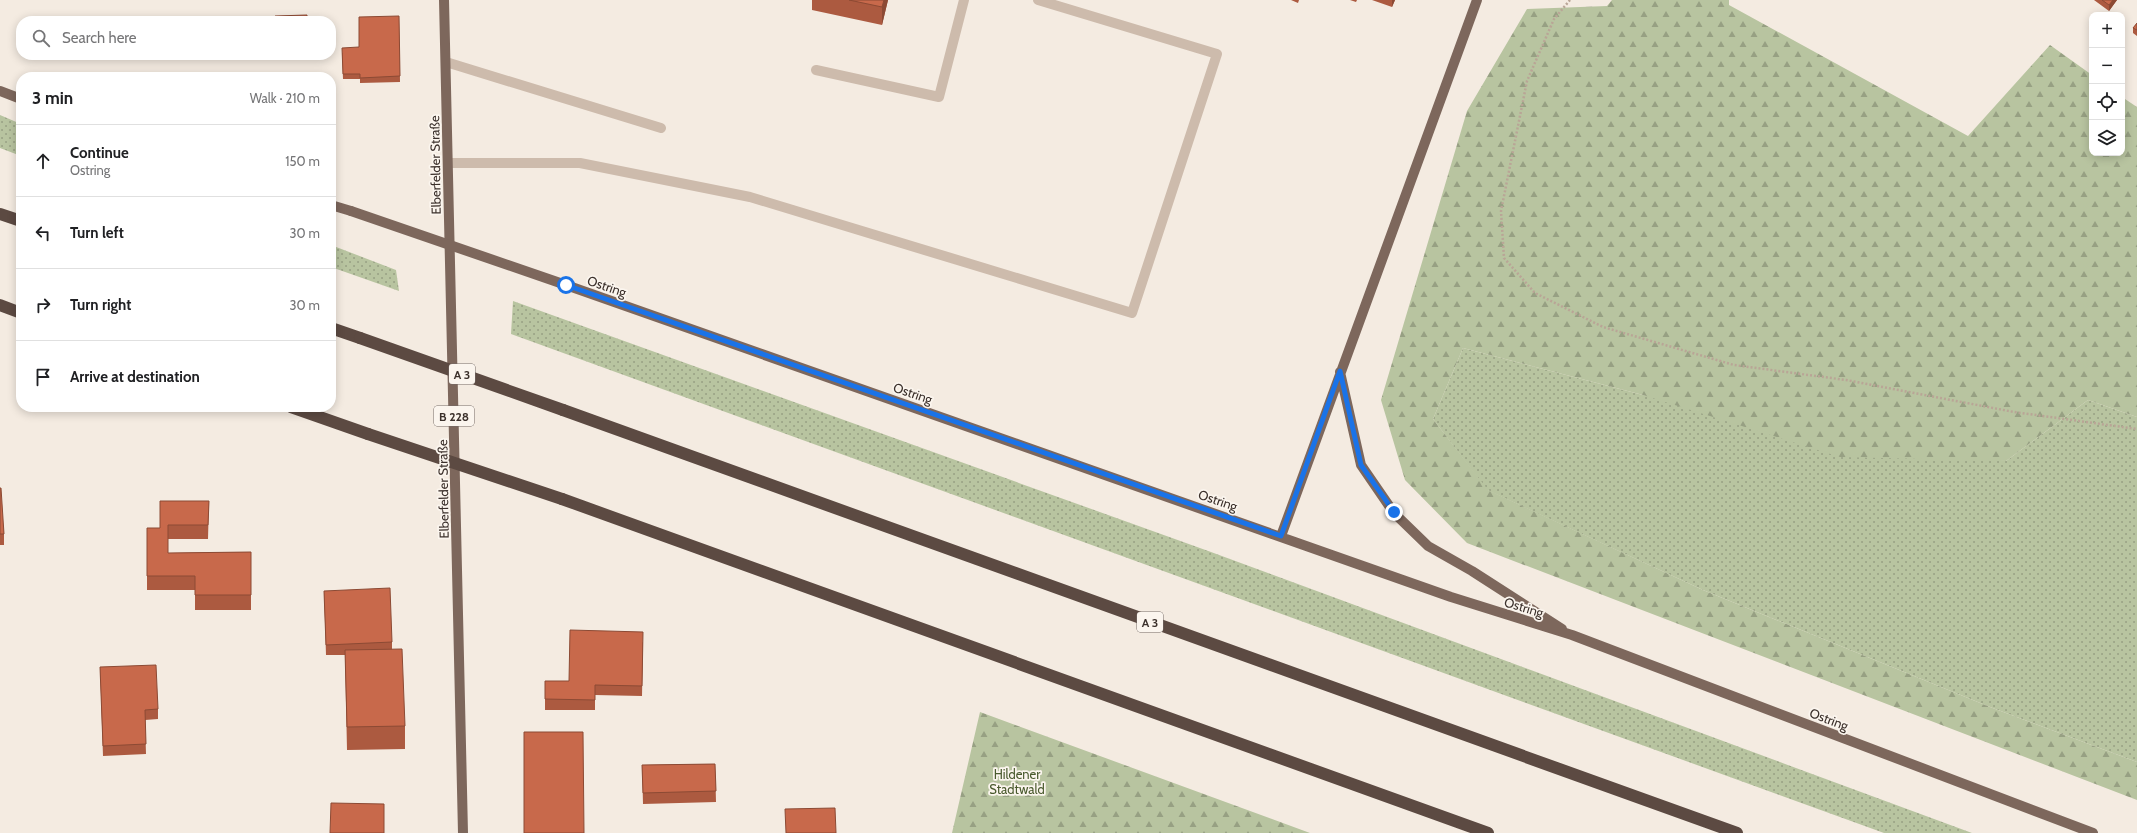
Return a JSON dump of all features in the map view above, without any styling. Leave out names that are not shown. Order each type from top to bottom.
[{"type":"highway","points":[[0,214],[16,219]]},
{"type":"highway","points":[[0,305],[16,310]]},
{"type":"highway","name":"A 3","points":[[336,330],[1737,833]]},
{"type":"highway","points":[[305,412],[562,499],[1488,833]]},
{"type":"main road","name":"Elberfelder Straße","points":[[444,0],[463,833]]},
{"type":"main road","points":[[1281,536],[1340,371],[1477,0]]},
{"type":"main road","points":[[0,91],[16,96]]},
{"type":"main road","name":"Ostring","points":[[336,207],[566,285],[1451,597],[1572,635],[2093,833]]},
{"type":"main road","points":[[1340,371],[1361,465],[1394,512],[1428,546],[1472,571],[1572,635]]},
{"type":"lane","points":[[816,70],[938,97],[964,0]]},
{"type":"lane","points":[[448,163],[580,163],[750,197],[1132,313],[1217,54],[1038,0]]},
{"type":"lane","points":[[446,62],[661,128]]},
{"type":"path","points":[[1570,0],[1554,18],[1527,81],[1501,211],[1504,258],[1535,293],[1603,327],[1734,365],[1846,380],[2014,412],[2137,429]]},
{"type":"green space","points":[[1612,0],[1729,0],[1729,5],[1968,136],[2050,45],[2089,73],[2089,156],[2125,156],[2125,99],[2137,107],[2137,417],[2088,400],[2006,461],[1840,457],[1643,395],[1463,348],[1433,419],[1488,490],[1703,590],[1990,707],[2137,762],[2137,800],[1467,543],[1405,480],[1381,400],[1467,111],[1527,9],[1607,6]]},
{"type":"green space","points":[[0,115],[16,122],[16,154],[0,148]]},
{"type":"green space","points":[[336,247],[396,270],[399,291],[336,269]]},
{"type":"green space","points":[[513,301],[1211,552],[1972,833],[1884,833],[511,334]]},
{"type":"green space","points":[[1463,348],[1643,395],[2006,461],[2088,400],[2137,417],[2137,762],[1990,707],[1703,590],[1487,490],[1433,419]]},
{"type":"green space","name":"Hildener Stadtwald","points":[[980,712],[1310,833],[952,833]]},
{"type":"building","points":[[849,0],[884,0],[882,7]]},
{"type":"building","points":[[2102,0],[2113,0],[2109,5]]},
{"type":"building","points":[[307,15],[307,16],[275,16]]},
{"type":"building","points":[[399,16],[400,76],[360,78],[360,74],[343,74],[342,48],[359,47],[359,17]]},
{"type":"building","points":[[2137,23],[2137,30],[2133,28]]},
{"type":"building","points":[[1,488],[4,534],[0,534]]},
{"type":"building","points":[[160,501],[209,501],[208,525],[168,525],[168,553],[251,552],[251,595],[195,595],[195,576],[147,576],[147,528],[160,528]]},
{"type":"building","points":[[390,588],[392,642],[326,645],[324,591]]},
{"type":"building","points":[[570,630],[643,632],[642,686],[595,685],[595,700],[545,699],[545,681],[569,681]]},
{"type":"building","points":[[402,649],[405,726],[347,727],[345,650]]},
{"type":"building","points":[[156,665],[158,709],[145,710],[146,744],[103,746],[100,667]]},
{"type":"building","points":[[524,732],[583,732],[584,833],[524,833]]},
{"type":"building","points":[[715,764],[716,791],[643,793],[642,765]]},
{"type":"building","points":[[331,803],[384,804],[384,833],[330,833]]},
{"type":"building","points":[[835,808],[836,833],[786,833],[785,809]]},
{"type":"route","points":[[566,285],[1281,536],[1340,371],[1361,465],[1394,512]]}]
